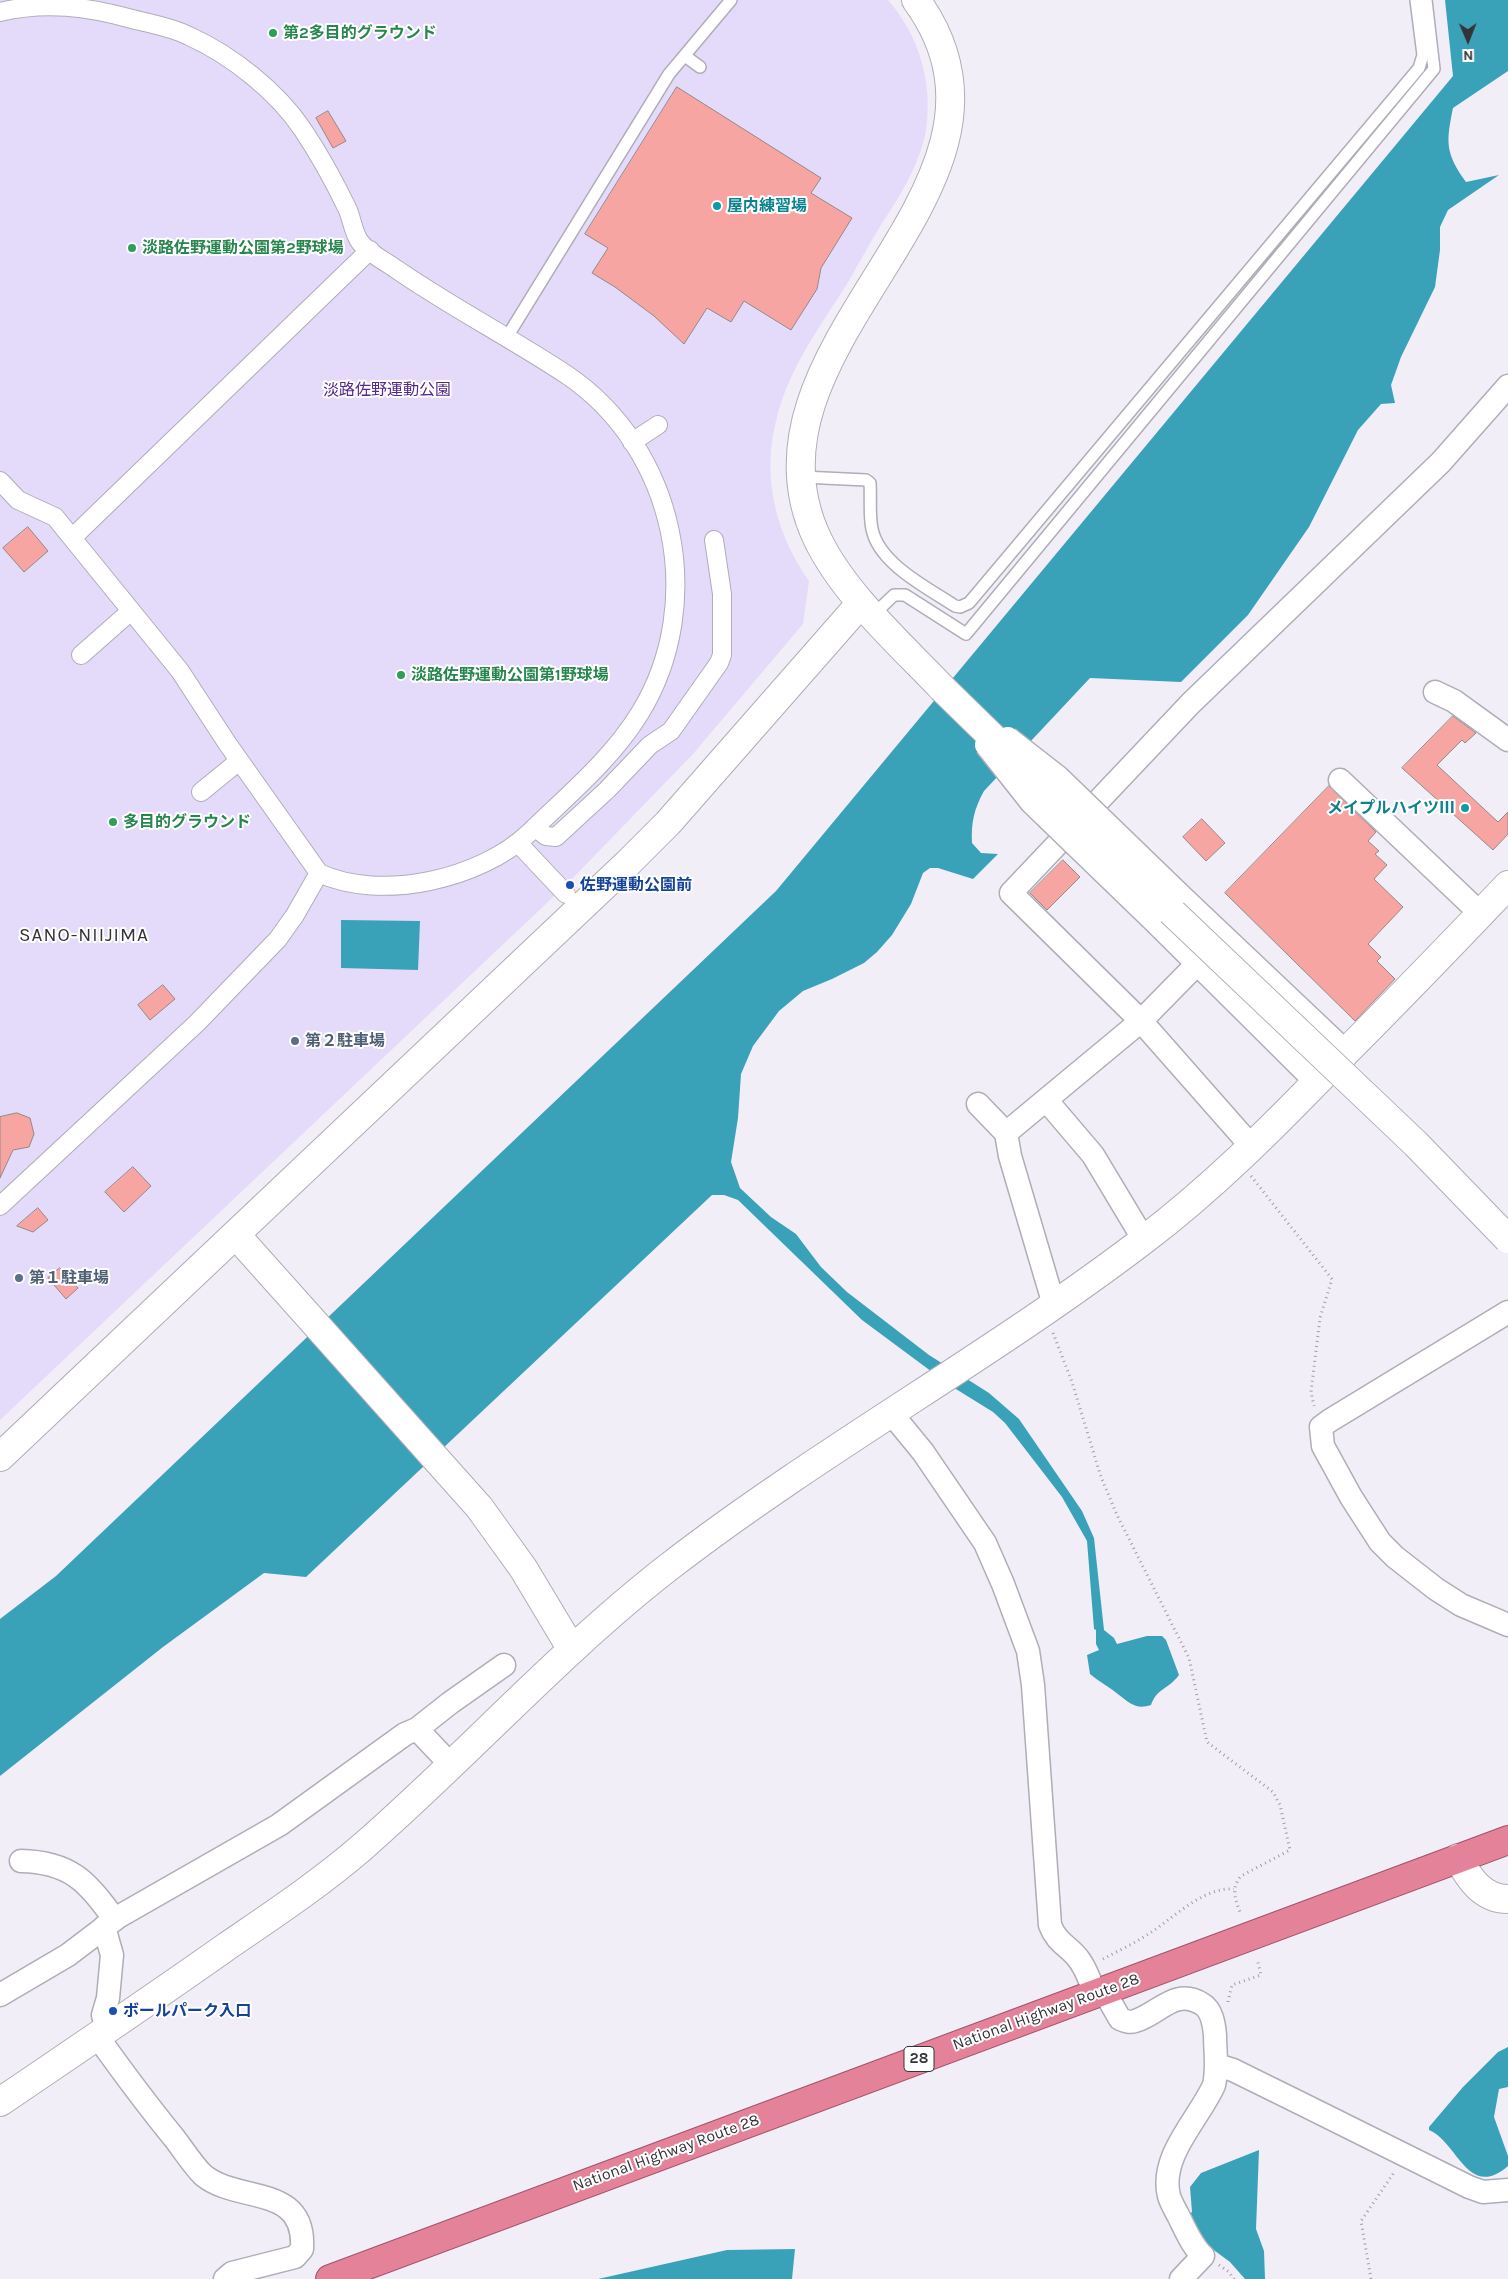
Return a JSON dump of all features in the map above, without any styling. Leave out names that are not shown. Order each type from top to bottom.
[{"type":"highway","name":"National Highway Route 28","points":[[330,2279],[1508,1840]]},
{"type":"street","points":[[916,0],[938,36],[945,55],[950,108],[946,144],[936,172],[919,206],[840,337],[817,386],[802,441],[801,477],[806,507],[817,538],[867,609],[942,688],[1147,888],[1416,1144],[1508,1239]]},
{"type":"street","points":[[0,12],[46,5],[77,6],[102,10],[186,34],[232,60],[251,74],[299,124],[317,151],[349,212],[359,242],[439,299],[507,337],[586,390],[613,416],[632,442],[656,484],[666,511],[673,544],[675,578],[673,610],[665,653],[651,692],[619,744],[606,759],[518,843],[452,876],[422,883],[371,885],[333,880],[319,873],[239,761],[180,671],[55,517],[18,500],[0,481]]},
{"type":"street","points":[[72,538],[370,250]]},
{"type":"street","points":[[1245,1153],[1141,1021],[1011,893],[1192,703],[1441,462],[1508,386]]},
{"type":"street","points":[[632,442],[658,425]]},
{"type":"street","points":[[535,827],[546,836],[556,837],[607,790],[650,745],[671,731],[714,671],[722,655],[722,594],[714,540]]},
{"type":"street","points":[[0,1457],[627,864],[867,609]]},
{"type":"street","points":[[82,655],[131,611]]},
{"type":"street","points":[[942,688],[1058,777],[1346,1052]]},
{"type":"street","points":[[942,688],[1031,802],[1316,1082]]},
{"type":"street","points":[[1434,692],[1454,701],[1508,740]]},
{"type":"street","points":[[201,792],[239,761]]},
{"type":"street","points":[[1340,780],[1481,914]]},
{"type":"street","points":[[518,843],[566,894]]},
{"type":"street","points":[[0,1206],[197,1023],[278,939],[295,915],[319,873]]},
{"type":"street","points":[[0,2102],[102,2033],[334,1870],[359,1850],[450,1765],[571,1648],[643,1588],[719,1530],[770,1493],[1050,1308],[1144,1240],[1245,1153],[1508,885]]},
{"type":"street","points":[[1006,1133],[1047,1101],[1141,1021],[1197,964]]},
{"type":"street","points":[[1047,1101],[1094,1155],[1144,1240]]},
{"type":"street","points":[[978,1104],[1006,1133],[1010,1156],[1050,1308]]},
{"type":"street","points":[[236,1235],[479,1507],[511,1550],[571,1648]]},
{"type":"street","points":[[1508,1312],[1329,1420],[1322,1427],[1323,1446],[1351,1497],[1380,1542],[1395,1557],[1436,1589],[1461,1605],[1508,1625]]},
{"type":"street","points":[[891,1413],[923,1452],[985,1543],[1003,1584],[1028,1651],[1033,1677],[1050,1924],[1054,1935],[1076,1956],[1100,1993],[1120,2019],[1128,2022],[1142,2018],[1173,2000],[1187,1998],[1205,2006],[1213,2020],[1217,2073],[1210,2093],[1175,2152],[1168,2170],[1169,2197],[1187,2233],[1203,2256],[1181,2279]]},
{"type":"street","points":[[0,1995],[68,1956],[109,1923],[279,1825],[405,1734],[417,1729],[450,1702],[504,1665]]},
{"type":"street","points":[[417,1729],[450,1765]]},
{"type":"street","points":[[1458,1858],[1467,1874],[1482,1891],[1495,1898],[1508,1899]]},
{"type":"street","points":[[20,1860],[50,1863],[88,1884],[109,1923],[112,1955],[108,1998],[103,2015],[102,2033],[143,2100],[204,2175],[224,2186],[278,2202],[293,2214],[301,2228],[302,2249],[295,2256],[232,2273],[225,2279]]},
{"type":"street","points":[[1216,2065],[1232,2070],[1469,2187],[1483,2192],[1508,2190]]},
{"type":"lane","points":[[507,337],[527,314],[670,74],[731,0]]},
{"type":"lane","points":[[801,477],[866,480],[870,483],[872,530],[878,544],[898,568],[955,606],[960,607],[968,603],[1419,68],[1423,55],[1416,0]]},
{"type":"lane","points":[[867,609],[894,595],[905,595],[966,634],[1434,69],[1426,0]]},
{"type":"lane","points":[[685,56],[700,67]]},
{"type":"path","points":[[1245,1153],[1258,1186],[1332,1279],[1320,1318],[1311,1392],[1317,1419],[1322,1427]]},
{"type":"path","points":[[1050,1308],[1101,1477],[1117,1515],[1189,1658],[1207,1742],[1273,1792],[1280,1805],[1290,1850],[1241,1876],[1234,1889],[1242,1916]]},
{"type":"path","points":[[1084,1969],[1150,1933],[1191,1904],[1216,1890],[1234,1889]]},
{"type":"path","points":[[1227,2008],[1232,1985],[1261,1974],[1258,1962]]},
{"type":"path","points":[[1371,2279],[1360,2221],[1406,2155]]},
{"type":"green space","name":"淡路佐野運動公園","points":[[0,0],[888,0],[908,28],[915,44],[925,77],[928,112],[923,143],[914,169],[798,364],[789,381],[777,417],[772,438],[771,481],[774,502],[787,543],[809,581],[803,624],[693,754],[568,883],[0,1420]]},
{"type":"water","points":[[1445,0],[1508,0],[1508,71],[1453,108],[1448,139],[1454,163],[1466,182],[1499,175],[1448,210],[1440,227],[1440,250],[1435,287],[1401,357],[1391,385],[1395,403],[1381,404],[1358,430],[1309,527],[1248,615],[1181,682],[1090,678],[984,791],[974,816],[972,843],[981,853],[998,854],[973,879],[938,868],[930,868],[923,873],[911,904],[892,935],[877,952],[864,963],[803,991],[779,1011],[753,1046],[741,1074],[738,1118],[731,1162],[740,1188],[771,1217],[796,1234],[821,1267],[847,1292],[929,1355],[989,1393],[1019,1419],[1082,1511],[1094,1538],[1104,1630],[1114,1638],[1117,1644],[1147,1636],[1162,1636],[1166,1640],[1179,1675],[1175,1680],[1156,1695],[1151,1705],[1141,1707],[1130,1703],[1090,1674],[1087,1655],[1099,1650],[1096,1644],[1096,1630],[1094,1629],[1087,1541],[1062,1497],[1005,1423],[993,1412],[951,1386],[862,1320],[738,1200],[724,1195],[712,1195],[306,1577],[264,1573],[163,1647],[0,1776],[0,1619],[56,1576],[776,891],[1453,76]]},
{"type":"water","points":[[341,920],[420,921],[418,970],[341,968]]},
{"type":"water","points":[[1508,2047],[1508,2087],[1499,2089],[1494,2117],[1508,2156],[1508,2166],[1494,2175],[1483,2177],[1473,2173],[1464,2165],[1439,2136],[1429,2130],[1429,2127],[1463,2087],[1498,2052]]},
{"type":"water","points":[[1259,2150],[1256,2229],[1264,2251],[1265,2279],[1245,2279],[1230,2262],[1207,2245],[1188,2215],[1192,2212],[1190,2187],[1201,2173]]},
{"type":"water","points":[[795,2249],[792,2279],[598,2279],[727,2250]]},
{"type":"building","name":"屋内練習場","points":[[677,87],[821,178],[811,193],[852,218],[821,268],[817,289],[791,330],[744,301],[731,322],[707,308],[684,344],[654,316],[615,287],[592,273],[608,248],[585,234]]},
{"type":"building","points":[[328,111],[346,141],[333,148],[316,118]]},
{"type":"building","points":[[28,527],[48,551],[24,572],[3,548]]},
{"type":"building","points":[[1453,716],[1476,733],[1465,743],[1462,740],[1437,765],[1498,822],[1508,812],[1508,834],[1493,850],[1402,768]]},
{"type":"building","points":[[1329,786],[1376,832],[1368,841],[1379,851],[1375,854],[1387,865],[1374,879],[1403,907],[1368,944],[1381,957],[1377,961],[1395,979],[1355,1021],[1225,893]]},
{"type":"building","points":[[1202,819],[1225,843],[1206,861],[1183,837]]},
{"type":"building","points":[[1063,860],[1080,877],[1047,910],[1030,893]]},
{"type":"building","points":[[163,985],[175,999],[150,1020],[138,1005]]},
{"type":"building","points":[[17,1113],[30,1118],[34,1134],[29,1147],[13,1150],[0,1178],[0,1117]]},
{"type":"building","points":[[133,1167],[151,1186],[124,1212],[105,1192]]},
{"type":"building","points":[[38,1208],[48,1220],[33,1232],[17,1226]]},
{"type":"building","points":[[60,1268],[78,1288],[66,1299],[48,1278]]},
{"type":"place","name":"第2多目的グラウンド","points":[[273,33]]},
{"type":"place","name":"屋内練習場","points":[[717,206]]},
{"type":"place","name":"淡路佐野運動公園第2野球場","points":[[132,248]]},
{"type":"place","name":"淡路佐野運動公園第1野球場","points":[[401,675]]},
{"type":"place","name":"メイプルハイツⅢ","points":[[1465,808]]},
{"type":"place","name":"多目的グラウンド","points":[[113,822]]},
{"type":"place","name":"佐野運動公園前","points":[[570,885]]},
{"type":"place","name":"第２駐車場","points":[[295,1041]]},
{"type":"place","name":"第１駐車場","points":[[19,1278]]},
{"type":"place","name":"ボールパーク入口","points":[[113,2011]]},
{"type":"district","name":"SANO-NIIJIMA","points":[[84,936]]}]
